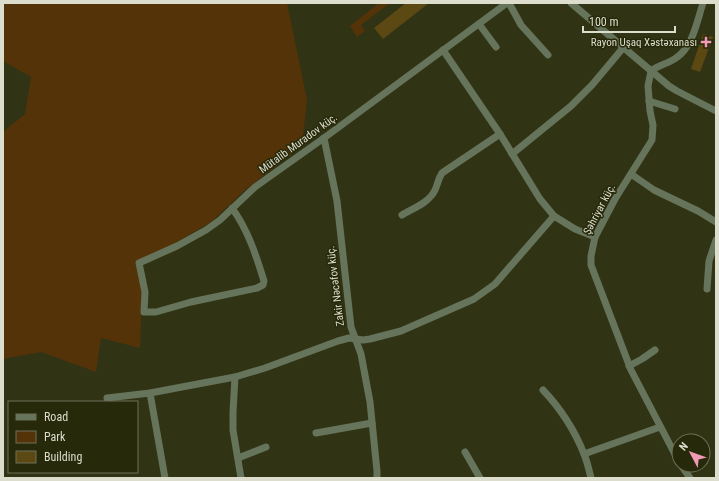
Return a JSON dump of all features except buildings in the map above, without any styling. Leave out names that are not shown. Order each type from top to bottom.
[{"type":"street","name":"Mütalib Muradov küç.","points":[[232,208],[241,220],[255,250],[264,281],[263,285],[258,288],[191,302],[156,312],[144,312],[144,292],[139,263],[177,246],[206,230],[220,220],[232,208],[255,187],[508,3]]},
{"type":"street","points":[[508,3],[521,26],[548,55]]},
{"type":"street","points":[[571,3],[578,6],[623,48],[677,91],[716,111]]},
{"type":"street","points":[[651,71],[658,66],[675,59],[683,53],[692,36],[703,3]]},
{"type":"street","points":[[479,24],[496,47]]},
{"type":"street","points":[[512,154],[571,106],[592,85],[623,48]]},
{"type":"street","points":[[443,50],[500,134],[540,199],[554,216],[575,229],[595,237]]},
{"type":"street","name":"Şəhriyar küç.","points":[[651,71],[649,78],[649,101],[653,125],[652,140],[615,199],[595,237],[591,256],[591,265],[629,366],[639,388],[671,447]]},
{"type":"street","points":[[649,101],[675,109]]},
{"type":"street","points":[[402,215],[429,198],[435,191],[442,173],[500,134]]},
{"type":"street","name":"Zakir Nəcəfov küç.","points":[[324,138],[337,201],[351,327],[361,354],[372,424],[377,478]]},
{"type":"street","points":[[631,174],[654,190],[698,211],[716,222]]},
{"type":"street","points":[[107,398],[150,393],[235,377],[265,368],[338,341],[355,338],[363,340],[370,339],[401,331],[474,299],[495,284],[554,216]]},
{"type":"street","points":[[706,289],[709,261],[716,240]]},
{"type":"street","points":[[629,366],[655,350]]},
{"type":"street","points":[[235,377],[233,430],[241,478]]},
{"type":"street","points":[[543,390],[556,404],[575,435],[584,454],[591,478]]},
{"type":"street","points":[[150,393],[165,478]]},
{"type":"street","points":[[316,433],[372,424]]},
{"type":"street","points":[[584,454],[660,427]]},
{"type":"street","points":[[238,458],[266,447]]},
{"type":"street","points":[[465,452],[480,478]]},
{"type":"green space","points":[[3,3],[287,3],[307,100],[302,146],[245,190],[211,222],[172,245],[135,262],[142,290],[140,348],[101,338],[96,372],[41,352],[3,359],[3,132],[25,114],[31,77],[3,61]]},
{"type":"green space","points":[[379,3],[390,3],[361,25],[365,31],[357,37],[350,26]]},
{"type":"place","name":"Rayon Uşaq Xəstəxanası","points":[[706,42]]}]
